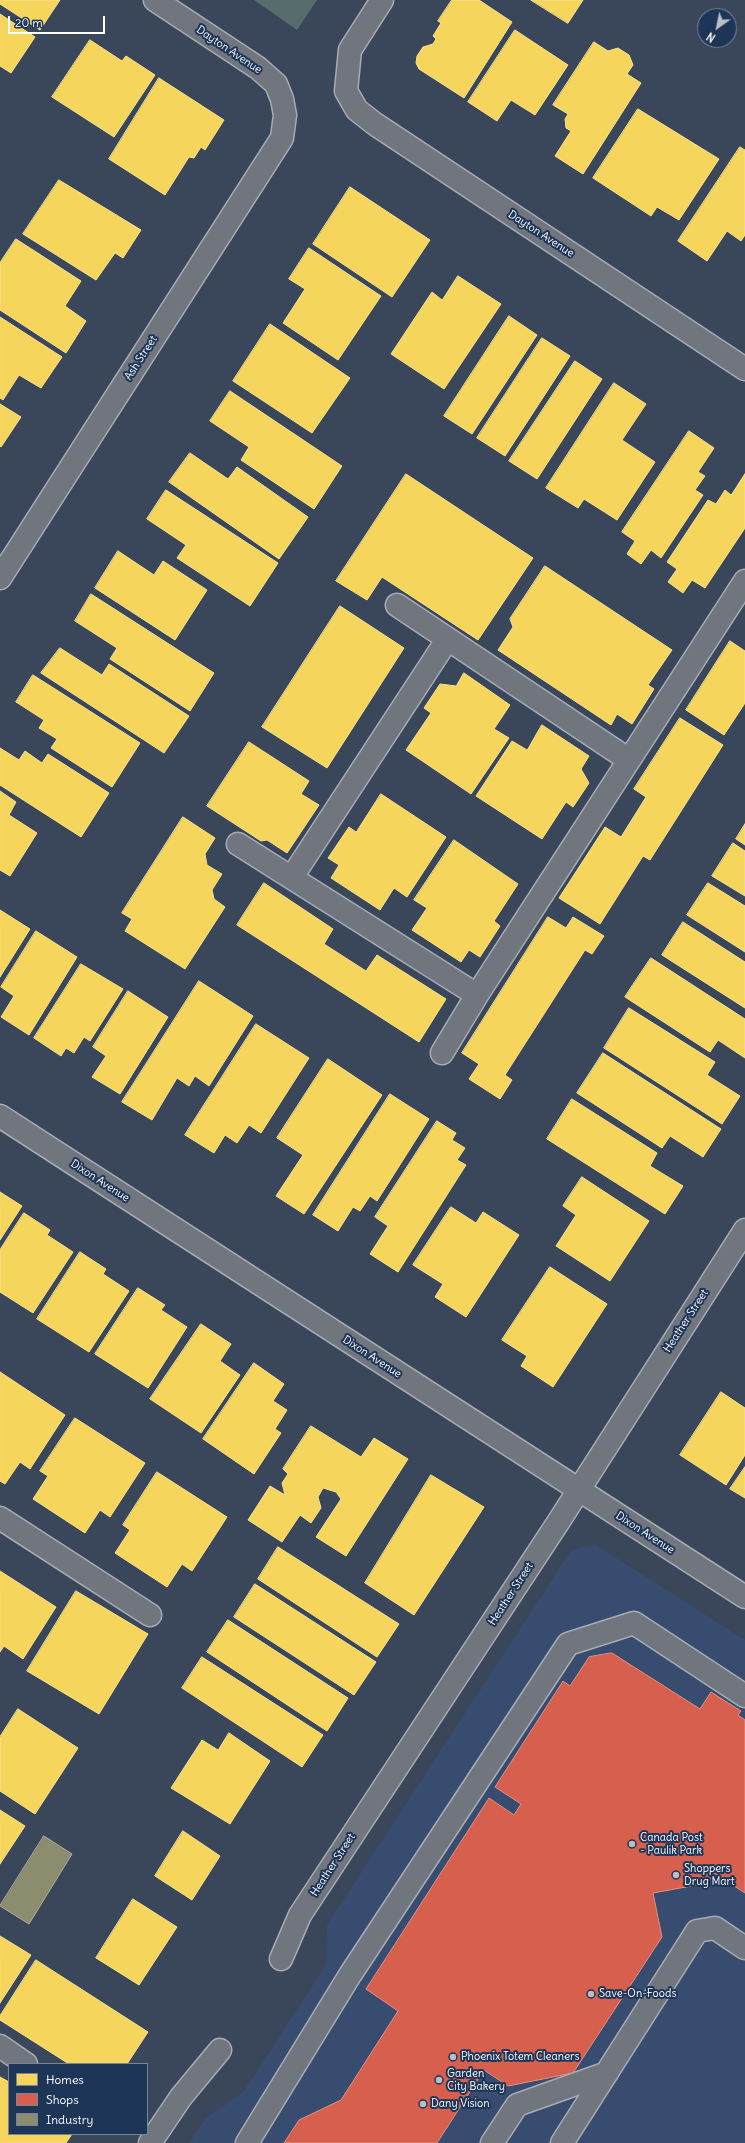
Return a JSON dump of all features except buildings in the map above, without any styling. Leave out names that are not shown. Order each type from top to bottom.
[{"type":"street","name":"Dayton Avenue","points":[[155,0],[258,68],[276,84],[282,99],[285,115],[282,138]]},
{"type":"street","name":"Dayton Avenue","points":[[382,0],[350,50],[346,91],[357,110],[375,124],[745,369]]},
{"type":"street","name":"Ash Street","points":[[0,578],[282,138]]},
{"type":"street","points":[[442,1053],[477,995],[745,581]]},
{"type":"street","points":[[397,605],[447,640],[629,760]]},
{"type":"street","points":[[292,877],[447,640]]},
{"type":"street","points":[[238,844],[477,995]]},
{"type":"street","name":"Dixon Avenue","points":[[0,1116],[745,1597]]},
{"type":"street","name":"Heather Street","points":[[281,1959],[300,1915],[578,1490],[745,1230]]},
{"type":"street","points":[[0,1518],[150,1615]]},
{"type":"street","points":[[247,2143],[350,1975],[568,1644],[634,1623],[745,1696]]},
{"type":"street","points":[[562,2143],[697,1931],[716,1928],[745,1948]]},
{"type":"street","points":[[0,2046],[25,2063]]},
{"type":"street","points":[[136,2135],[149,2143],[181,2097],[220,2050]]},
{"type":"street","points":[[492,2143],[517,2105],[607,2073]]},
{"type":"shaded area","points":[[596,1545],[745,1640],[745,2143],[189,2143],[205,2119],[243,2092],[326,1965],[327,1925],[570,1552],[582,1547]]},
{"type":"green space","points":[[254,0],[317,0],[297,30]]},
{"type":"place","name":"Canada Post - Paulik Park","points":[[632,1844]]},
{"type":"place","name":"Shoppers Drug Mart","points":[[676,1875]]},
{"type":"place","name":"Save-On-Foods","points":[[591,1994]]},
{"type":"place","name":"Phoenix Totem Cleaners","points":[[453,2057]]},
{"type":"place","name":"Garden City Bakery","points":[[439,2080]]},
{"type":"place","name":"Dany Vision","points":[[423,2104]]}]
